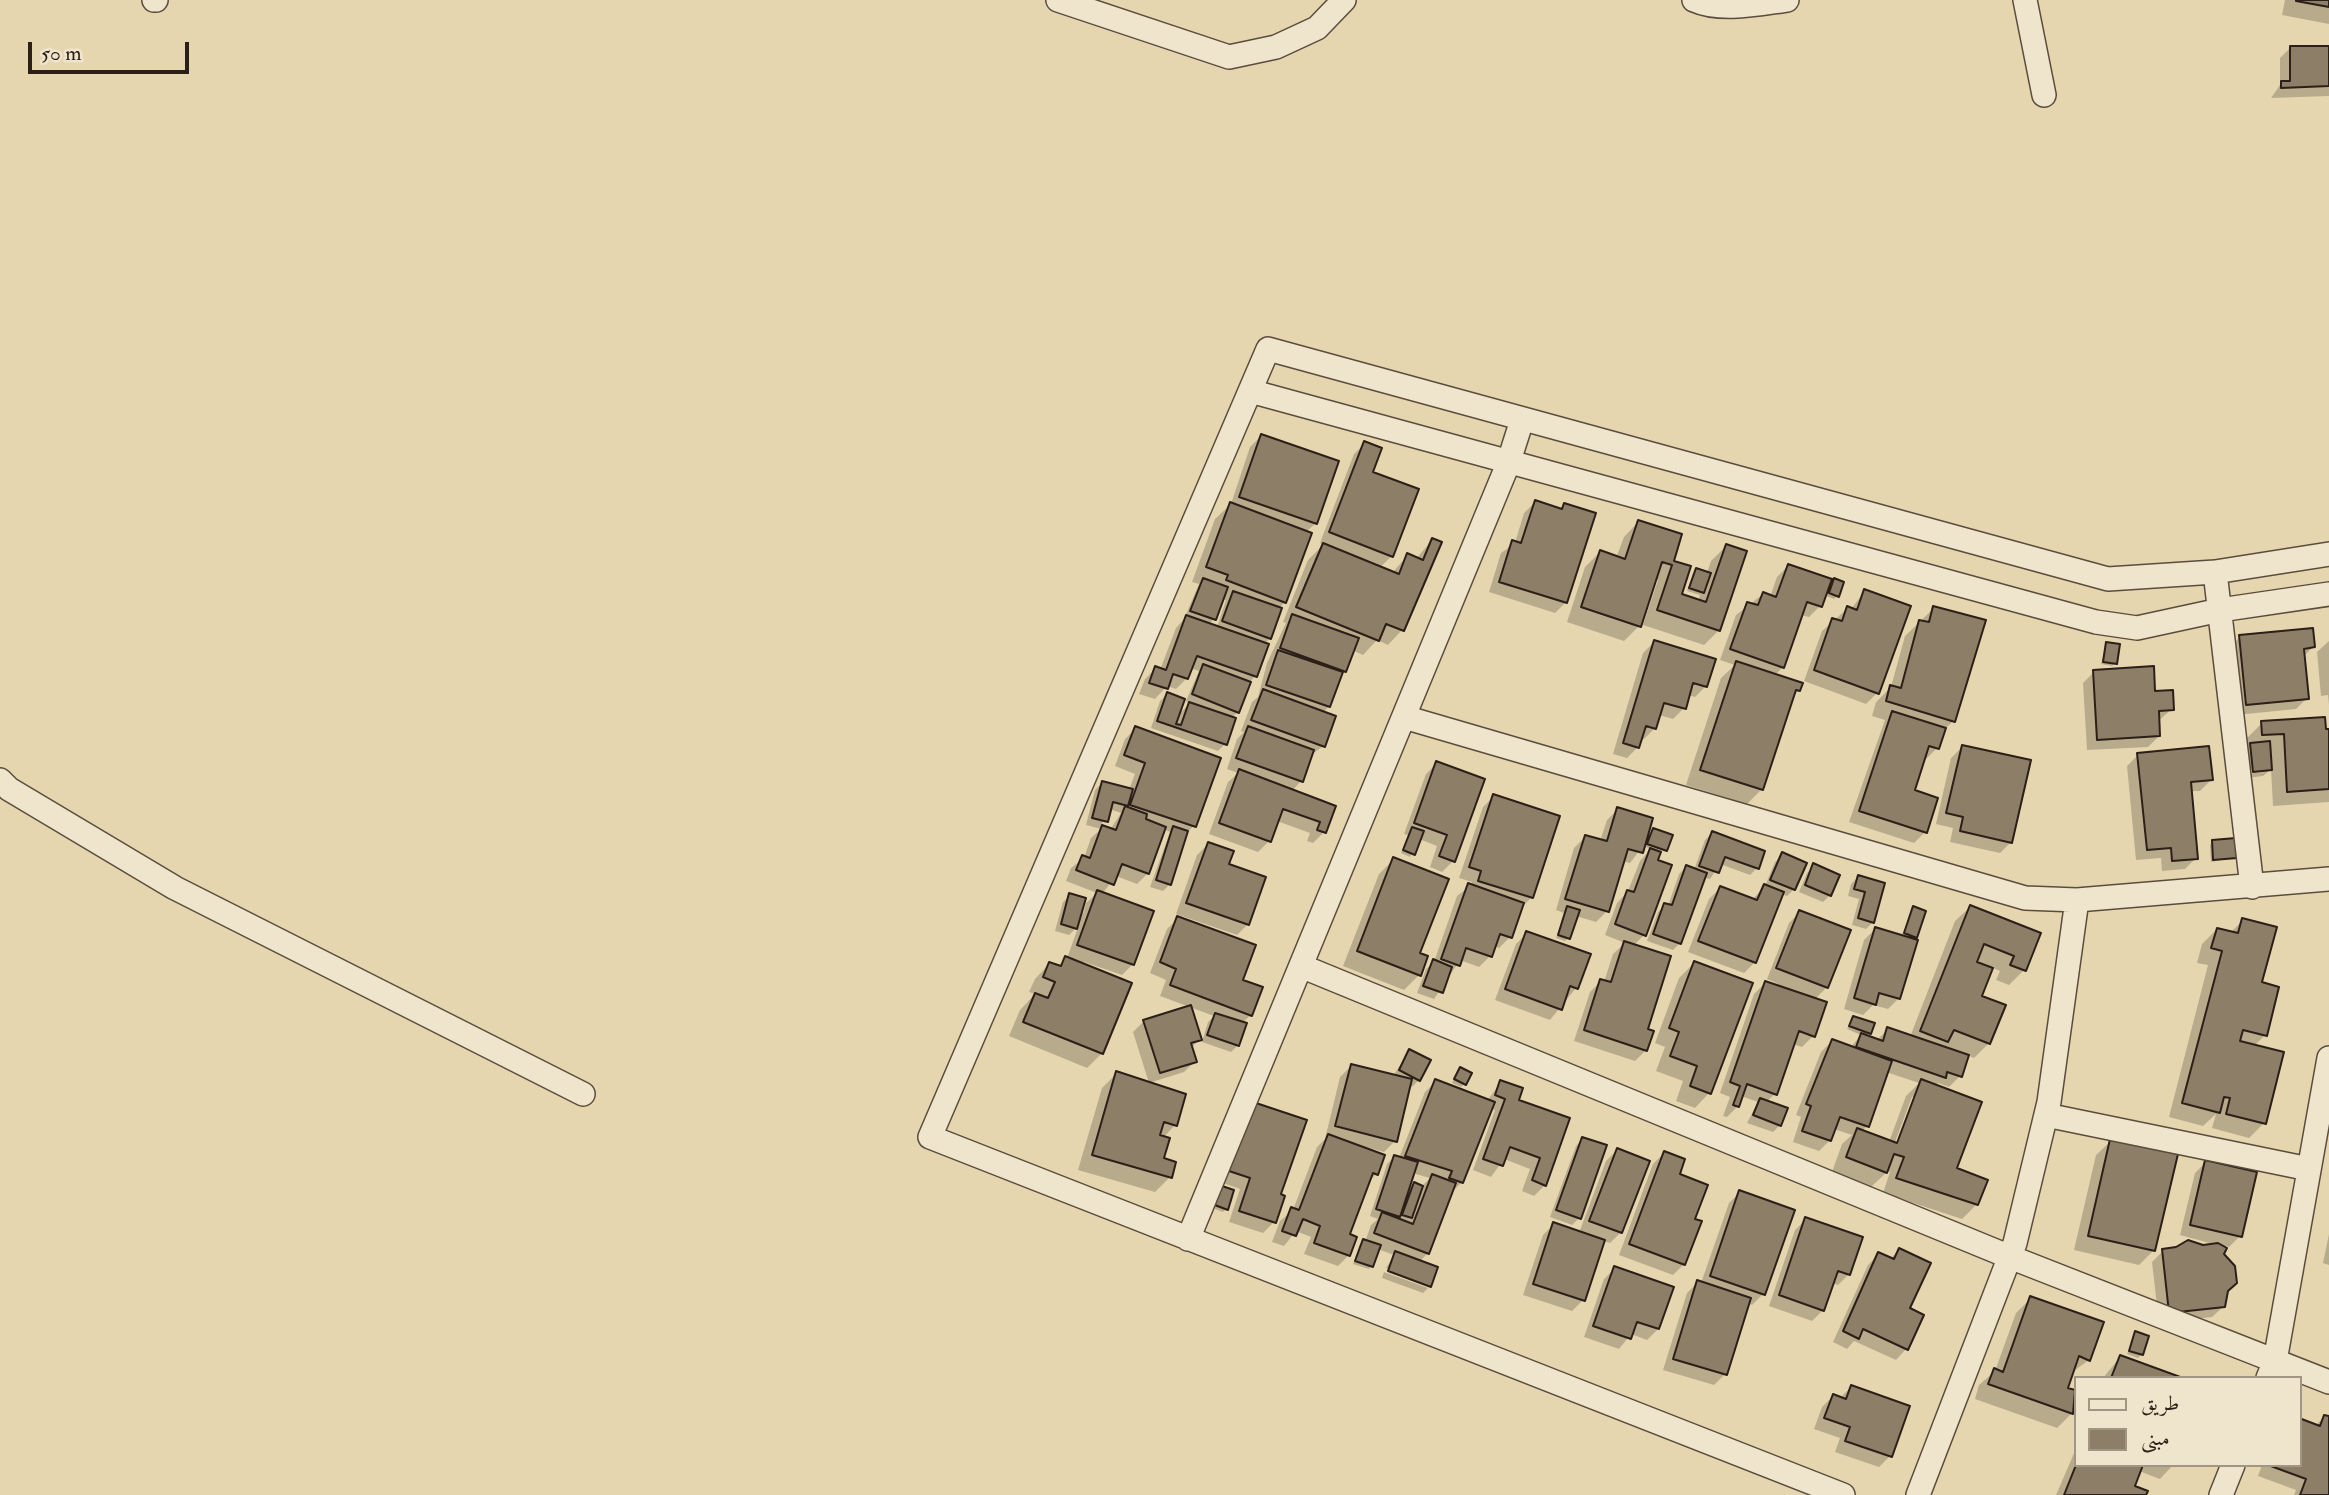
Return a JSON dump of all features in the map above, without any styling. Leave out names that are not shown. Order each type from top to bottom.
[{"type":"street","points":[[1058,0],[1229,57],[1276,47],[1317,28],[1344,0]]},
{"type":"street","points":[[1693,0],[1701,3],[1745,5],[1787,0]]},
{"type":"street","points":[[2025,0],[2044,95]]},
{"type":"street","points":[[1843,1495],[930,1137],[1268,349],[2108,579],[2214,572],[2329,554]]},
{"type":"street","points":[[1250,391],[1508,464],[2096,621],[2137,628],[2220,610],[2329,594]]},
{"type":"street","points":[[1188,1238],[1508,464],[1522,420]]},
{"type":"street","points":[[2214,572],[2252,887]]},
{"type":"street","points":[[1404,717],[2025,898],[2077,901],[2329,879]]},
{"type":"street","points":[[0,779],[9,789],[174,887],[583,1094]]},
{"type":"street","points":[[1918,1495],[2010,1257],[2046,1115],[2077,901]]},
{"type":"street","points":[[1301,967],[2010,1257],[2272,1370],[2300,1376]]},
{"type":"street","points":[[2272,1370],[2309,1169],[2324,1117],[2329,1058]]},
{"type":"street","points":[[2046,1115],[2309,1169]]},
{"type":"street","points":[[2301,1376],[2329,1382]]},
{"type":"street","points":[[2221,1495],[2232,1467]]},
{"type":"building","points":[[2296,0],[2329,0],[2329,7],[2296,1]]},
{"type":"building","points":[[2290,46],[2329,46],[2329,86],[2281,88],[2281,81],[2290,81]]},
{"type":"building","points":[[1261,434],[1339,461],[1317,524],[1239,497]]},
{"type":"building","points":[[1364,441],[1382,448],[1373,472],[1419,489],[1393,557],[1329,532]]},
{"type":"building","points":[[1535,500],[1562,509],[1564,503],[1596,513],[1567,603],[1499,582],[1512,540],[1521,543]]},
{"type":"building","points":[[1230,502],[1312,533],[1286,603],[1226,580],[1228,575],[1206,567]]},
{"type":"building","points":[[1638,520],[1682,534],[1674,561],[1691,566],[1682,594],[1706,602],[1726,544],[1747,551],[1720,631],[1657,610],[1672,565],[1662,562],[1641,627],[1581,607],[1600,550],[1625,559]]},
{"type":"building","points":[[1432,538],[1442,542],[1404,631],[1386,624],[1379,641],[1296,607],[1323,543],[1399,574],[1407,553],[1423,560]]},
{"type":"building","points":[[1788,564],[1832,579],[1822,607],[1807,602],[1784,668],[1730,649],[1747,602],[1758,605],[1763,592],[1776,597]]},
{"type":"building","points":[[1696,568],[1711,573],[1704,593],[1689,588]]},
{"type":"building","points":[[1203,578],[1228,587],[1216,620],[1190,611]]},
{"type":"building","points":[[1834,578],[1844,582],[1839,597],[1829,593]]},
{"type":"building","points":[[1864,589],[1911,606],[1879,694],[1814,670],[1832,618],[1842,621],[1847,606],[1857,610]]},
{"type":"building","points":[[1233,591],[1282,608],[1271,639],[1222,621]]},
{"type":"building","points":[[1933,606],[1986,620],[1955,722],[1886,701],[1890,685],[1901,688],[1919,620],[1929,622]]},
{"type":"building","points":[[1292,614],[1359,638],[1346,672],[1280,648]]},
{"type":"building","points":[[1186,615],[1269,644],[1257,677],[1197,656],[1188,679],[1173,674],[1168,689],[1149,683],[1155,666],[1166,670]]},
{"type":"building","points":[[2313,628],[2315,647],[2304,649],[2309,699],[2246,705],[2239,635]]},
{"type":"building","points":[[1654,640],[1716,659],[1707,687],[1693,683],[1686,709],[1664,703],[1656,729],[1646,726],[1639,748],[1623,743]]},
{"type":"building","points":[[2106,642],[2120,644],[2117,664],[2103,662]]},
{"type":"building","points":[[1278,650],[1343,672],[1330,707],[1266,685]]},
{"type":"building","points":[[1736,661],[1803,683],[1800,691],[1796,690],[1763,790],[1700,770]]},
{"type":"building","points":[[1203,664],[1251,682],[1239,713],[1192,694]]},
{"type":"building","points":[[2154,666],[2155,691],[2173,690],[2174,710],[2159,711],[2160,736],[2097,740],[2093,670]]},
{"type":"building","points":[[1263,689],[1336,716],[1325,747],[1251,720]]},
{"type":"building","points":[[1167,692],[1185,699],[1176,724],[1181,725],[1189,702],[1236,718],[1227,745],[1157,721]]},
{"type":"building","points":[[1892,711],[1946,728],[1939,749],[1929,746],[1915,790],[1938,798],[1927,833],[1859,811]]},
{"type":"building","points":[[2325,717],[2326,729],[2329,729],[2329,789],[2287,792],[2284,734],[2262,735],[2261,721]]},
{"type":"building","points":[[1135,726],[1221,758],[1196,827],[1130,805],[1145,763],[1124,755]]},
{"type":"building","points":[[1248,726],[1314,750],[1303,782],[1236,758]]},
{"type":"building","points":[[2270,741],[2272,770],[2253,772],[2250,743]]},
{"type":"building","points":[[1962,745],[2031,760],[2012,843],[1960,831],[1963,817],[1946,813]]},
{"type":"building","points":[[2209,746],[2213,780],[2191,782],[2198,859],[2172,861],[2171,848],[2147,850],[2137,753]]},
{"type":"building","points":[[1436,761],[1485,779],[1455,862],[1439,856],[1447,835],[1414,823]]},
{"type":"building","points":[[1239,769],[1336,806],[1326,833],[1317,830],[1320,822],[1283,809],[1271,842],[1219,823]]},
{"type":"building","points":[[1102,781],[1133,789],[1128,806],[1113,802],[1108,822],[1092,818]]},
{"type":"building","points":[[1493,794],[1560,816],[1533,898],[1478,881],[1481,871],[1469,867]]},
{"type":"building","points":[[1125,806],[1147,814],[1146,819],[1166,827],[1149,874],[1122,864],[1114,885],[1076,870],[1082,855],[1090,858],[1102,825],[1116,830]]},
{"type":"building","points":[[1617,807],[1653,818],[1643,853],[1628,849],[1609,912],[1565,899],[1585,835],[1607,841]]},
{"type":"building","points":[[1173,826],[1188,831],[1171,885],[1156,880]]},
{"type":"building","points":[[1412,827],[1424,831],[1415,855],[1403,850]]},
{"type":"building","points":[[1653,828],[1673,835],[1667,851],[1647,844]]},
{"type":"building","points":[[1712,831],[1765,851],[1759,869],[1725,857],[1719,873],[1699,866]]},
{"type":"building","points":[[2236,838],[2237,858],[2213,860],[2212,840]]},
{"type":"building","points":[[1208,842],[1234,851],[1229,864],[1266,877],[1249,925],[1186,903]]},
{"type":"building","points":[[1650,848],[1661,852],[1658,860],[1672,865],[1646,936],[1615,924],[1627,890],[1634,892]]},
{"type":"building","points":[[1782,852],[1807,863],[1795,890],[1770,880]]},
{"type":"building","points":[[1393,857],[1449,879],[1420,953],[1428,956],[1421,976],[1357,951]]},
{"type":"building","points":[[1813,863],[1840,875],[1831,896],[1805,885]]},
{"type":"building","points":[[1686,865],[1707,873],[1681,944],[1653,934],[1664,903],[1672,905]]},
{"type":"building","points":[[1858,875],[1885,883],[1874,923],[1858,918],[1865,892],[1854,889]]},
{"type":"building","points":[[1468,883],[1524,903],[1512,938],[1500,934],[1492,957],[1466,948],[1460,966],[1441,959]]},
{"type":"building","points":[[1764,884],[1784,892],[1756,963],[1698,941],[1720,886],[1757,900]]},
{"type":"building","points":[[1097,890],[1154,911],[1134,965],[1077,945]]},
{"type":"building","points":[[1069,893],[1086,898],[1077,929],[1061,924]]},
{"type":"building","points":[[1970,905],[2041,933],[2026,971],[2010,965],[2014,956],[1984,944],[1977,962],[1993,968],[1982,996],[2006,1005],[1990,1044],[1954,1030],[1948,1042],[1920,1031]]},
{"type":"building","points":[[1567,906],[1580,910],[1570,939],[1558,935]]},
{"type":"building","points":[[1913,906],[1926,911],[1917,938],[1904,933]]},
{"type":"building","points":[[1799,910],[1851,930],[1828,988],[1776,968]]},
{"type":"building","points":[[1177,916],[1256,945],[1243,980],[1263,987],[1252,1016],[1170,985],[1176,969],[1160,962]]},
{"type":"building","points":[[2242,918],[2277,927],[2262,982],[2279,987],[2267,1036],[2243,1030],[2240,1041],[2284,1052],[2266,1124],[2226,1114],[2230,1098],[2224,1097],[2220,1113],[2182,1103],[2222,951],[2211,948],[2217,928],[2238,933]]},
{"type":"building","points":[[1875,927],[1918,940],[1900,999],[1879,993],[1876,1005],[1854,998]]},
{"type":"building","points":[[1526,931],[1591,954],[1578,989],[1570,986],[1562,1010],[1505,989]]},
{"type":"building","points":[[1624,941],[1671,956],[1648,1029],[1654,1031],[1647,1051],[1584,1030],[1600,979],[1611,982]]},
{"type":"building","points":[[1065,956],[1132,983],[1103,1054],[1023,1022],[1035,993],[1048,998],[1055,982],[1043,977],[1049,962],[1061,966]]},
{"type":"building","points":[[1433,959],[1452,967],[1443,993],[1423,986]]},
{"type":"building","points":[[1694,961],[1753,983],[1711,1094],[1690,1086],[1697,1066],[1670,1056],[1679,1032],[1669,1028]]},
{"type":"building","points":[[1765,981],[1827,1002],[1815,1037],[1799,1031],[1777,1095],[1747,1084],[1739,1107],[1733,1105],[1740,1086],[1730,1082]]},
{"type":"building","points":[[1191,1005],[1202,1040],[1191,1043],[1197,1062],[1160,1073],[1143,1020]]},
{"type":"building","points":[[1215,1013],[1247,1023],[1239,1046],[1207,1035]]},
{"type":"building","points":[[1853,1016],[1875,1023],[1871,1034],[1849,1026]]},
{"type":"building","points":[[1887,1027],[1969,1055],[1962,1077],[1947,1072],[1946,1078],[1856,1047],[1861,1033],[1883,1041]]},
{"type":"building","points":[[1832,1039],[1892,1061],[1869,1127],[1840,1117],[1831,1141],[1802,1131],[1811,1106],[1806,1104]]},
{"type":"building","points":[[1409,1049],[1431,1060],[1420,1081],[1399,1070]]},
{"type":"building","points":[[1351,1064],[1412,1079],[1397,1142],[1335,1126]]},
{"type":"building","points":[[1460,1067],[1472,1073],[1466,1085],[1454,1079]]},
{"type":"building","points":[[1116,1071],[1186,1094],[1177,1126],[1164,1122],[1160,1135],[1170,1138],[1164,1158],[1176,1162],[1172,1178],[1092,1155]]},
{"type":"building","points":[[1435,1079],[1495,1102],[1463,1183],[1449,1178],[1452,1171],[1405,1156]]},
{"type":"building","points":[[1921,1079],[1982,1102],[1957,1168],[1988,1180],[1978,1205],[1896,1178],[1904,1157],[1894,1154],[1887,1173],[1846,1157],[1857,1128],[1897,1143]]},
{"type":"building","points":[[1500,1080],[1523,1088],[1519,1100],[1570,1118],[1546,1186],[1532,1180],[1540,1158],[1510,1147],[1503,1166],[1483,1159],[1505,1099],[1495,1095]]},
{"type":"building","points":[[1760,1098],[1788,1108],[1781,1126],[1753,1115]]},
{"type":"building","points":[[1250,1101],[1307,1120],[1281,1194],[1285,1196],[1276,1223],[1239,1211],[1250,1178],[1226,1170]]},
{"type":"building","points":[[1328,1134],[1385,1155],[1378,1175],[1373,1173],[1350,1234],[1357,1237],[1350,1256],[1314,1243],[1320,1226],[1303,1219],[1296,1236],[1282,1231],[1291,1207],[1299,1210]]},
{"type":"building","points":[[1582,1137],[1607,1145],[1581,1219],[1556,1210]]},
{"type":"building","points":[[2110,1139],[2178,1154],[2155,1251],[2088,1236]]},
{"type":"building","points":[[1617,1148],[1650,1161],[1622,1233],[1589,1221]]},
{"type":"building","points":[[1664,1151],[1685,1159],[1680,1174],[1708,1185],[1695,1219],[1702,1221],[1685,1265],[1629,1244]]},
{"type":"building","points":[[1394,1155],[1418,1162],[1400,1217],[1376,1209]]},
{"type":"building","points":[[2205,1160],[2257,1172],[2242,1237],[2190,1225]]},
{"type":"building","points":[[1432,1174],[1456,1183],[1429,1254],[1374,1233],[1382,1212],[1413,1224]]},
{"type":"building","points":[[1414,1182],[1423,1186],[1412,1218],[1402,1215]]},
{"type":"building","points":[[1219,1185],[1234,1190],[1228,1210],[1212,1204]]},
{"type":"building","points":[[1739,1190],[1795,1210],[1765,1295],[1710,1276]]},
{"type":"building","points":[[1805,1217],[1863,1237],[1850,1275],[1838,1271],[1824,1311],[1779,1295]]},
{"type":"building","points":[[1553,1222],[1605,1240],[1585,1301],[1533,1284]]},
{"type":"building","points":[[1363,1239],[1381,1245],[1373,1267],[1355,1261]]},
{"type":"building","points":[[2188,1240],[2203,1245],[2218,1243],[2227,1248],[2224,1254],[2235,1266],[2237,1283],[2228,1291],[2225,1307],[2169,1313],[2162,1249],[2176,1247]]},
{"type":"building","points":[[1899,1248],[1931,1263],[1910,1308],[1924,1315],[1908,1350],[1863,1329],[1859,1339],[1843,1331],[1878,1252],[1894,1259]]},
{"type":"building","points":[[1395,1251],[1438,1267],[1431,1287],[1388,1271]]},
{"type":"building","points":[[1614,1266],[1674,1287],[1659,1329],[1637,1322],[1631,1339],[1593,1326]]},
{"type":"building","points":[[1697,1280],[1751,1298],[1727,1375],[1673,1359]]},
{"type":"building","points":[[2030,1296],[2104,1322],[2090,1361],[2079,1356],[2068,1388],[2074,1390],[2073,1414],[1988,1384],[1994,1368],[2003,1372]]},
{"type":"building","points":[[2135,1331],[2149,1336],[2143,1355],[2129,1351]]},
{"type":"building","points":[[2120,1355],[2178,1376],[2112,1376]]},
{"type":"building","points":[[1851,1385],[1910,1406],[1892,1457],[1845,1441],[1850,1427],[1824,1418],[1833,1394],[1846,1399]]},
{"type":"building","points":[[2324,1415],[2329,1416],[2329,1495],[2300,1495],[2306,1479],[2273,1467],[2301,1467],[2301,1419],[2320,1426]]},
{"type":"building","points":[[2075,1467],[2142,1467],[2135,1486],[2148,1491],[2146,1495],[2064,1495]]}]
